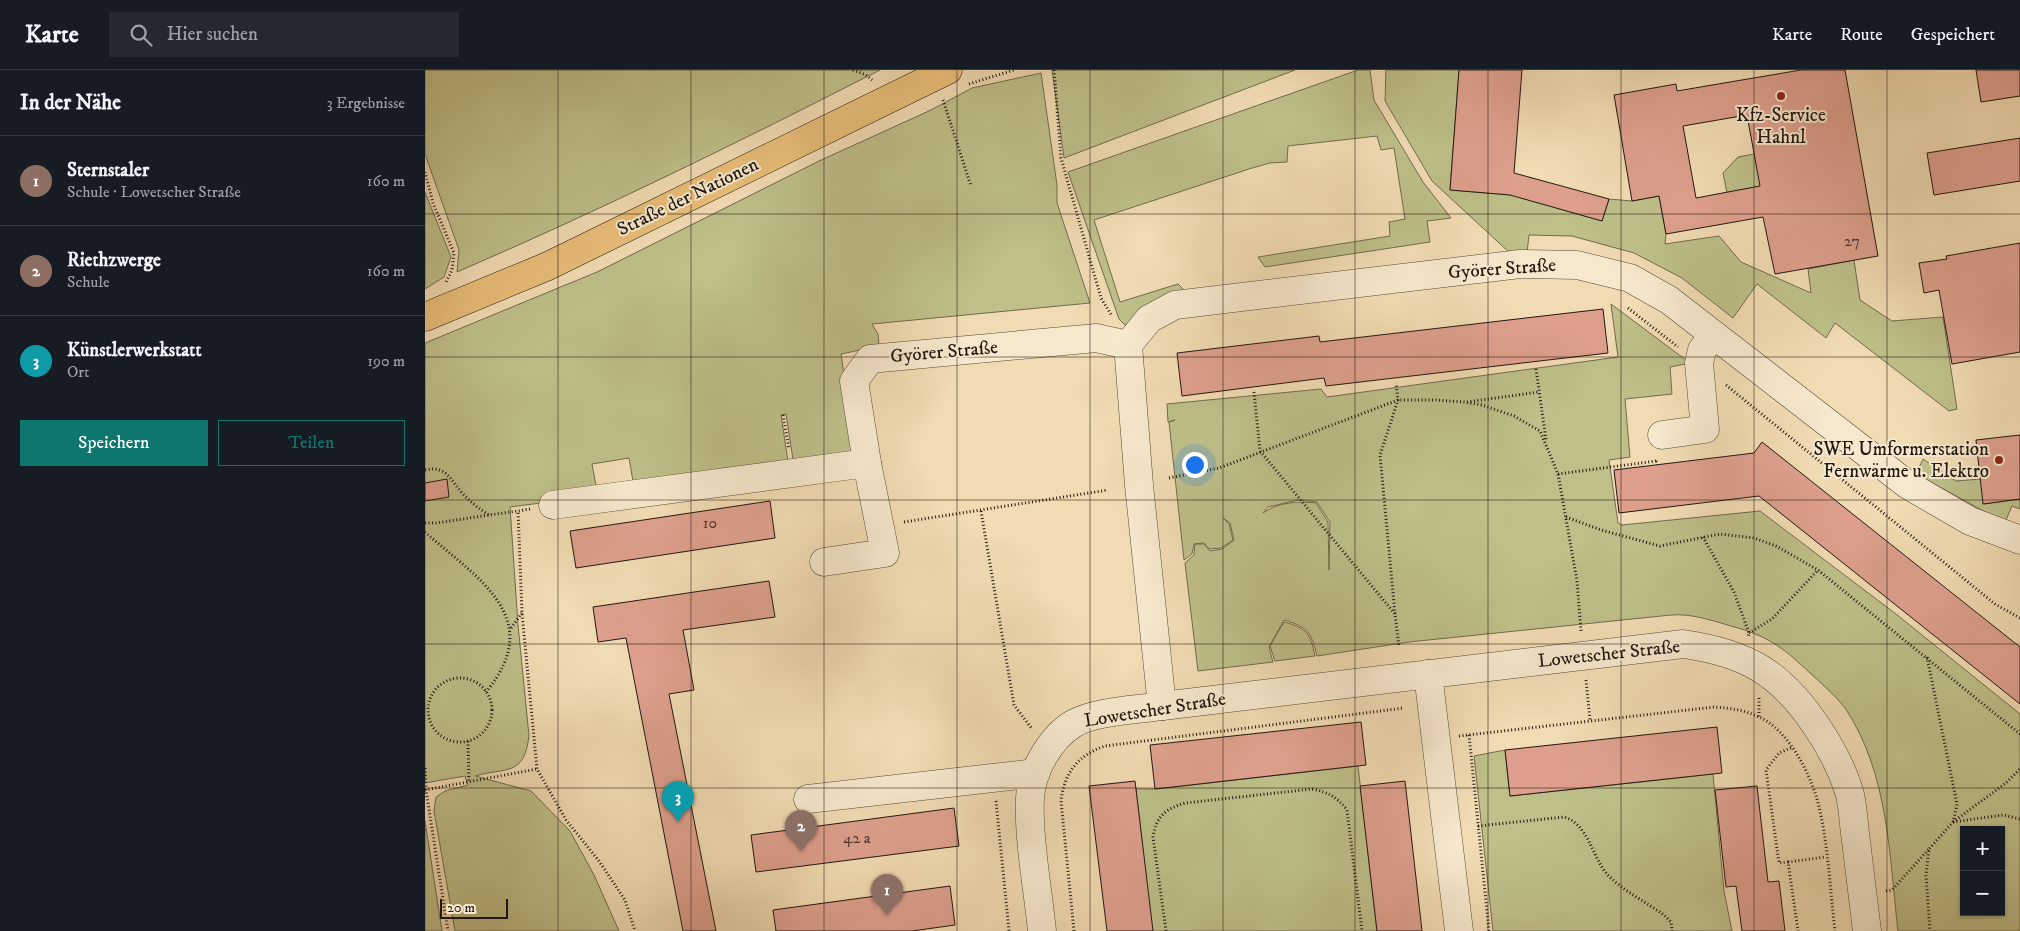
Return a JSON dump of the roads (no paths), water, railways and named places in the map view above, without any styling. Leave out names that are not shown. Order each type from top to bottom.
[{"type":"main road","name":"Straße der Nationen","points":[[425,317],[548,266],[952,84]]},
{"type":"street","name":"Györer Straße","points":[[824,562],[885,553],[867,463],[854,381],[870,358],[1096,338],[1128,345],[1149,319],[1175,305],[1520,264],[1577,265],[1630,278],[1669,300],[1908,485],[1970,521],[2020,540]]},
{"type":"street","points":[[1662,434],[1705,429],[1699,364],[1702,350],[1714,335]]},
{"type":"street","points":[[1128,345],[1139,485],[1162,706]]},
{"type":"street","points":[[553,505],[867,463]]},
{"type":"street","name":"Lowetscher Straße","points":[[1042,931],[1030,797],[1036,773],[1051,744],[1073,724],[1095,717],[1162,706],[1683,644],[1706,647],[1745,646],[1791,691],[1821,733],[1836,760],[1850,793],[1867,931]]},
{"type":"street","points":[[1428,674],[1459,931]]},
{"type":"street","points":[[808,799],[1036,773]]},
{"type":"place","name":"Kfz-Service Hahnl","points":[[1781,96]]},
{"type":"place","name":"SWE Umformerstation Fernwärme u. Elektro","points":[[1999,460]]},
{"type":"place","name":"Künstlerwerkstatt","points":[[678,822]]},
{"type":"place","name":"Riethzwerge","points":[[801,851]]},
{"type":"place","name":"Sternstaler","points":[[887,915]]}]
